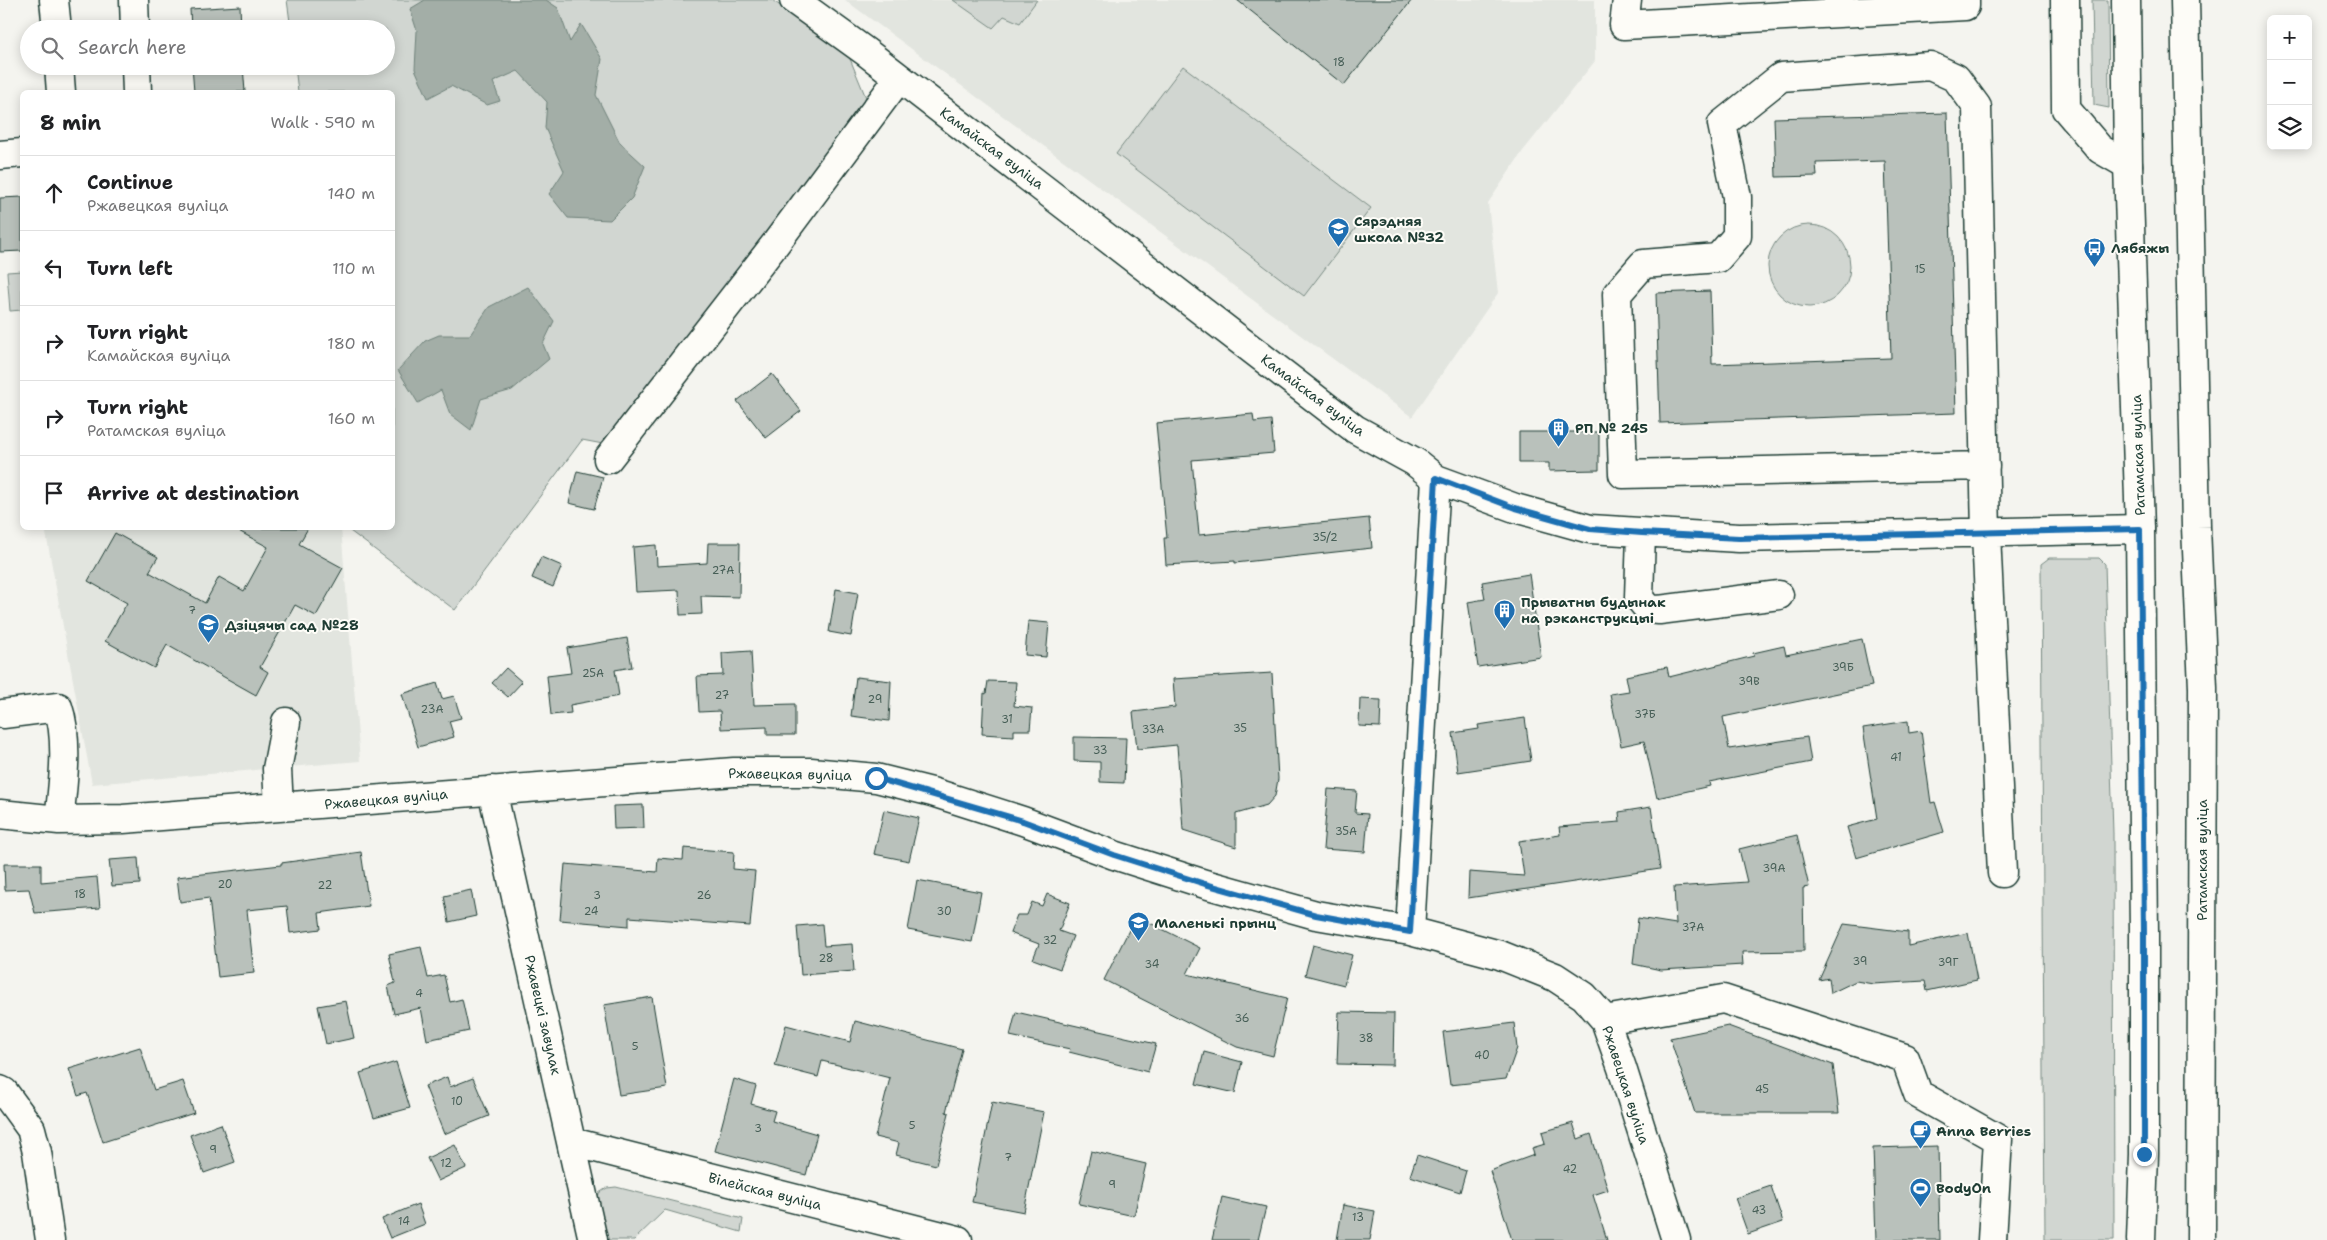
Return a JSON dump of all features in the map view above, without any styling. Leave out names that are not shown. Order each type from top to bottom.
[{"type":"street","points":[[54,0],[55,20]]},
{"type":"street","points":[[134,0],[135,20]]},
{"type":"street","name":"Камайская вуліца","points":[[794,0],[899,78],[1355,429],[1415,462],[1436,478],[1515,508],[1590,529],[1642,533],[1739,538],[1986,534],[2140,529]]},
{"type":"street","points":[[1627,0],[1624,25],[1965,6],[1964,0]]},
{"type":"street","points":[[2065,0],[2066,109],[2100,149],[2128,165]]},
{"type":"street","name":"Ратамская вуліца","points":[[2126,0],[2128,165],[2140,529],[2144,934],[2144,1145],[2141,1240]]},
{"type":"street","name":"Ратамская вуліца","points":[[2185,0],[2196,527],[2203,688],[2201,1240]]},
{"type":"street","points":[[1985,466],[1624,474],[1617,294],[1643,264],[1718,258],[1737,236],[1737,197],[1722,124],[1781,77],[1930,66],[1956,78],[1977,107],[1985,466],[1986,534],[2002,873]]},
{"type":"street","points":[[60,75],[62,90]]},
{"type":"street","points":[[136,75],[137,90]]},
{"type":"street","points":[[608,459],[776,243],[899,78]]},
{"type":"street","points":[[0,155],[20,153]]},
{"type":"street","points":[[1410,932],[1436,478]]},
{"type":"street","points":[[1642,533],[1639,598],[1648,609],[1779,595]]},
{"type":"street","points":[[1,710],[58,707],[63,721],[62,793],[59,820]]},
{"type":"street","points":[[279,807],[277,768],[286,722]]},
{"type":"street","name":"Ржавецкая вуліца","points":[[0,814],[19,818],[59,820],[122,818],[734,772],[811,772],[876,778],[1023,821],[1114,855],[1205,884],[1316,915],[1410,932],[1500,955],[1555,977],[1584,996],[1605,1020],[1676,1240]]},
{"type":"street","name":"Ржавецкі завулак","points":[[492,790],[572,1142],[592,1240]]},
{"type":"street","points":[[1605,1020],[1723,999],[1905,1058],[1918,1094],[1998,1139],[1992,1240]]},
{"type":"street","points":[[0,1090],[10,1098],[30,1129],[37,1152],[50,1240]]},
{"type":"street","name":"Вілейская вуліца","points":[[572,1142],[958,1240]]},
{"type":"shaded area","points":[[287,0],[772,0],[848,54],[867,100],[603,444],[582,440],[455,610],[350,531],[395,530],[395,90],[298,90],[296,75],[395,75],[395,20],[290,20]]},
{"type":"shaded area","points":[[425,0],[546,0],[558,8],[570,42],[581,24],[602,59],[596,95],[620,143],[645,166],[632,198],[610,220],[568,218],[549,194],[564,171],[545,128],[547,102],[518,71],[493,82],[500,101],[487,105],[451,86],[428,98],[415,69],[417,31],[410,9]]},
{"type":"shaded area","name":"Сярэдняя школа №32","points":[[845,0],[1595,0],[1595,61],[1523,151],[1488,203],[1498,293],[1412,417]]},
{"type":"shaded area","points":[[953,0],[1037,0],[1020,23],[1004,16],[993,28]]},
{"type":"shaded area","points":[[2092,0],[2108,0],[2109,108],[2094,105]]},
{"type":"shaded area","points":[[1183,66],[1371,208],[1304,296],[1116,154]]},
{"type":"shaded area","points":[[1801,225],[1817,225],[1832,232],[1843,243],[1850,258],[1847,282],[1838,295],[1817,307],[1801,307],[1786,300],[1775,289],[1768,274],[1768,258],[1775,243],[1786,232]]},
{"type":"shaded area","points":[[20,271],[20,310],[10,311],[7,272]]},
{"type":"shaded area","points":[[528,287],[554,321],[543,344],[549,359],[512,390],[481,399],[471,430],[450,414],[441,390],[418,403],[398,370],[425,341],[439,335],[470,335],[489,307]]},
{"type":"shaded area","name":"Дзіцячы сад №28","points":[[45,530],[341,530],[360,761],[92,784]]},
{"type":"shaded area","points":[[2049,558],[2099,558],[2105,564],[2113,834],[2114,1240],[2045,1240],[2041,564]]},
{"type":"shaded area","points":[[616,1187],[743,1219],[741,1232],[665,1210],[634,1240],[607,1240],[598,1199],[599,1193],[607,1188]]},
{"type":"building","points":[[1237,0],[1412,0],[1344,85]]},
{"type":"building","points":[[240,6],[241,20],[191,20],[190,9]]},
{"type":"building","points":[[193,75],[244,75],[245,90],[194,90]]},
{"type":"building","points":[[1947,113],[1956,413],[1660,423],[1656,293],[1710,291],[1712,364],[1891,358],[1885,161],[1816,163],[1817,176],[1776,177],[1774,118]]},
{"type":"building","points":[[20,197],[20,251],[0,252],[0,198]]},
{"type":"building","points":[[772,374],[801,411],[766,438],[737,401]]},
{"type":"building","points":[[1253,414],[1254,422],[1271,420],[1274,453],[1192,460],[1199,535],[1369,518],[1372,548],[1235,563],[1235,561],[1166,565],[1164,538],[1167,538],[1156,423]]},
{"type":"building","name":"РП № 245","points":[[1519,432],[1599,432],[1599,470],[1549,471],[1549,463],[1519,463]]},
{"type":"building","points":[[577,471],[603,477],[594,509],[569,503]]},
{"type":"building","points":[[237,530],[307,530],[299,544],[343,568],[316,616],[295,605],[260,667],[268,672],[256,695],[167,645],[154,668],[105,641],[127,603],[88,581],[115,533],[158,557],[149,572],[205,603],[219,577],[244,591],[268,547]]},
{"type":"building","points":[[708,543],[740,543],[739,597],[701,596],[702,614],[680,615],[679,590],[636,592],[633,547],[656,545],[657,566],[707,563]]},
{"type":"building","points":[[541,557],[562,566],[553,587],[532,578]]},
{"type":"building","name":"Прыватны будынак на рэканструкцыі","points":[[1529,574],[1541,657],[1478,667],[1468,602],[1485,599],[1482,582]]},
{"type":"building","points":[[836,589],[858,593],[851,636],[829,632]]},
{"type":"building","points":[[1028,621],[1049,623],[1046,657],[1025,655]]},
{"type":"building","points":[[627,638],[632,667],[615,670],[619,696],[570,705],[571,713],[551,715],[547,676],[571,673],[567,648]]},
{"type":"building","points":[[1862,639],[1872,686],[1723,717],[1729,749],[1807,737],[1811,762],[1709,782],[1710,786],[1657,798],[1644,741],[1621,746],[1610,694],[1629,691],[1626,676],[1667,667],[1669,677],[1754,656],[1753,653],[1784,646],[1786,655]]},
{"type":"building","points":[[751,651],[754,705],[795,704],[795,735],[767,735],[767,727],[721,729],[720,711],[699,712],[697,676],[723,675],[722,653]]},
{"type":"building","points":[[506,668],[522,682],[508,697],[492,683]]},
{"type":"building","points":[[1272,673],[1278,779],[1275,796],[1267,805],[1236,814],[1236,847],[1183,830],[1177,745],[1137,749],[1133,712],[1175,707],[1173,679]]},
{"type":"building","points":[[856,677],[891,681],[889,721],[851,716]]},
{"type":"building","points":[[988,681],[1016,682],[1014,706],[1032,708],[1030,730],[1014,730],[1014,736],[982,734],[984,693],[986,694]]},
{"type":"building","points":[[437,683],[442,699],[454,696],[461,718],[449,721],[454,737],[418,747],[402,694]]},
{"type":"building","points":[[1360,699],[1381,700],[1380,727],[1359,726]]},
{"type":"building","points":[[1525,718],[1531,761],[1458,772],[1453,733],[1479,729],[1478,725]]},
{"type":"building","points":[[1908,721],[1909,733],[1921,731],[1931,803],[1935,802],[1944,832],[1856,858],[1847,827],[1877,819],[1863,728]]},
{"type":"building","points":[[1074,737],[1126,738],[1124,783],[1100,782],[1100,762],[1074,761]]},
{"type":"building","points":[[1328,789],[1357,791],[1355,813],[1368,814],[1365,852],[1323,849]]},
{"type":"building","points":[[643,805],[644,828],[614,829],[613,806]]},
{"type":"building","points":[[1651,807],[1660,869],[1468,898],[1469,872],[1524,876],[1519,841],[1560,835],[1559,827],[1620,822],[1619,812]]},
{"type":"building","points":[[884,810],[919,818],[909,861],[874,854]]},
{"type":"building","points":[[1797,835],[1809,887],[1803,888],[1804,951],[1742,952],[1743,965],[1661,970],[1633,964],[1638,918],[1676,924],[1674,887],[1747,882],[1739,849]]},
{"type":"building","points":[[684,848],[734,852],[733,869],[755,871],[750,926],[629,917],[629,926],[560,920],[565,864],[657,872],[658,858],[683,860]]},
{"type":"building","points":[[361,852],[369,906],[319,913],[321,929],[290,933],[287,906],[247,910],[254,973],[218,977],[209,898],[180,902],[177,877],[281,865],[281,863]]},
{"type":"building","points":[[138,858],[140,884],[112,886],[109,860]]},
{"type":"building","points":[[4,864],[41,864],[41,882],[97,877],[100,908],[35,913],[29,889],[5,890]]},
{"type":"building","points":[[917,880],[981,892],[972,942],[908,930]]},
{"type":"building","points":[[471,890],[476,916],[449,922],[444,896]]},
{"type":"building","points":[[1047,894],[1070,903],[1059,931],[1073,936],[1060,969],[1033,959],[1039,944],[1010,933],[1017,915],[1027,915],[1032,902],[1042,906]]},
{"type":"building","points":[[1136,916],[1200,948],[1187,974],[1287,998],[1273,1056],[1237,1047],[1104,980]]},
{"type":"building","points":[[822,924],[824,946],[852,944],[854,971],[801,975],[797,926]]},
{"type":"building","points":[[1844,924],[1908,932],[1908,946],[1968,933],[1977,980],[1927,991],[1925,981],[1873,984],[1856,981],[1831,993],[1829,978],[1819,980]]},
{"type":"building","points":[[1313,945],[1352,955],[1344,985],[1305,975]]},
{"type":"building","points":[[421,947],[428,978],[444,975],[450,1002],[462,999],[469,1031],[427,1040],[421,1008],[394,1014],[388,986],[395,983],[389,954]]},
{"type":"building","points":[[652,997],[667,1088],[619,1095],[604,1005]]},
{"type":"building","points":[[346,1001],[354,1038],[326,1044],[318,1006]]},
{"type":"building","points":[[1016,1012],[1156,1044],[1148,1072],[1069,1052],[1070,1049],[1010,1036]]},
{"type":"building","points":[[1339,1012],[1394,1013],[1393,1065],[1337,1064]]},
{"type":"building","points":[[855,1021],[962,1049],[946,1112],[949,1113],[936,1165],[896,1155],[899,1143],[875,1137],[890,1078],[822,1061],[818,1077],[775,1066],[786,1025],[850,1042]]},
{"type":"building","points":[[1514,1023],[1517,1048],[1506,1079],[1450,1085],[1443,1032]]},
{"type":"building","points":[[1728,1026],[1833,1065],[1839,1113],[1695,1113],[1670,1038]]},
{"type":"building","points":[[140,1047],[154,1090],[183,1081],[194,1113],[103,1142],[87,1093],[78,1096],[69,1069]]},
{"type":"building","points":[[1204,1052],[1242,1062],[1235,1093],[1196,1084]]},
{"type":"building","points":[[396,1062],[410,1108],[374,1118],[360,1073]]},
{"type":"building","points":[[447,1077],[450,1087],[473,1078],[489,1116],[444,1134],[425,1086]]},
{"type":"building","points":[[734,1079],[756,1086],[751,1104],[775,1111],[772,1121],[817,1134],[806,1175],[715,1151]]},
{"type":"building","points":[[992,1102],[1044,1112],[1024,1212],[972,1202]]},
{"type":"building","points":[[1573,1123],[1578,1139],[1591,1134],[1608,1190],[1593,1195],[1607,1240],[1512,1240],[1490,1171],[1534,1155],[1532,1148],[1545,1144],[1542,1132]]},
{"type":"building","points":[[221,1124],[235,1162],[204,1173],[190,1135]]},
{"type":"building","points":[[455,1145],[466,1168],[438,1181],[427,1158]]},
{"type":"building","points":[[1938,1146],[1940,1240],[1876,1240],[1873,1148]]},
{"type":"building","points":[[1091,1151],[1146,1164],[1134,1216],[1079,1204]]},
{"type":"building","points":[[1417,1155],[1466,1171],[1460,1192],[1410,1176]]},
{"type":"building","points":[[1771,1186],[1783,1222],[1748,1234],[1735,1198]]},
{"type":"building","points":[[1222,1197],[1266,1207],[1258,1240],[1212,1240]]},
{"type":"building","points":[[418,1204],[425,1224],[390,1238],[382,1219]]},
{"type":"building","points":[[1343,1205],[1375,1211],[1370,1240],[1337,1240]]},
{"type":"place","name":"Сярэдняя школа №32","points":[[1338,248]]},
{"type":"place","name":"Лябяжы","points":[[2095,267]]},
{"type":"place","name":"РП № 245","points":[[1559,447]]},
{"type":"place","name":"Прыватны будынак на рэканструкцыі","points":[[1505,629]]},
{"type":"place","name":"Дзіцячы сад №28","points":[[209,644]]},
{"type":"place","name":"Маленькі прынц","points":[[1138,942]]},
{"type":"place","name":"Anna Berries","points":[[1920,1150]]},
{"type":"place","name":"BodyOn","points":[[1920,1207]]},
{"type":"route","points":[[876,778],[932,792],[1023,821],[1114,855],[1205,884],[1316,915],[1410,932],[1436,478],[1515,508],[1590,529],[1642,533],[1739,538],[1986,534],[2140,529],[2144,1154]]}]
